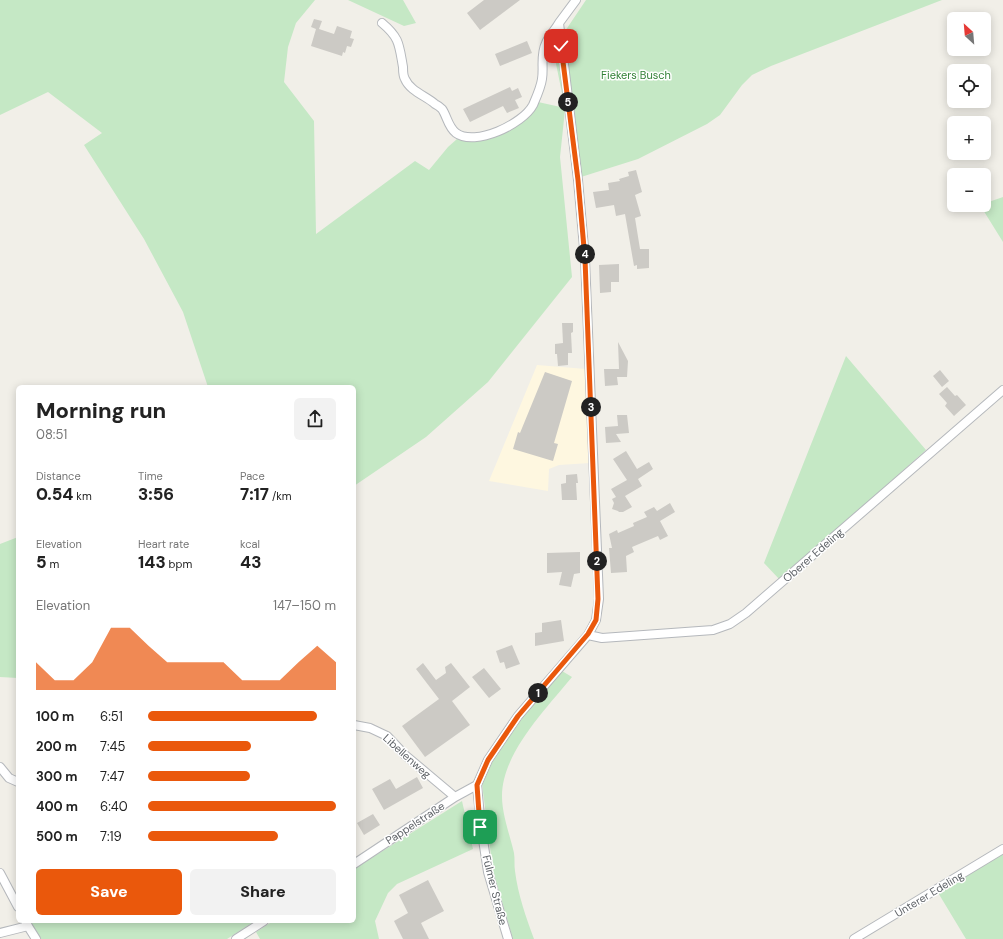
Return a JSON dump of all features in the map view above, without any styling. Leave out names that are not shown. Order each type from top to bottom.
[{"type":"street","points":[[382,23],[393,32],[399,44],[405,79],[411,88],[442,109],[449,124],[456,133],[467,137],[479,136],[495,132],[511,125],[533,106],[542,80],[545,44],[576,0]]},
{"type":"street","name":"Fülmer Straße","points":[[508,939],[488,872],[480,827],[477,785],[488,760],[518,716],[588,634],[596,620],[598,599],[585,259],[578,180],[559,23]]},
{"type":"street","name":"Oberer Edeling","points":[[588,634],[602,638],[713,630],[730,624],[746,613],[1003,390]]},
{"type":"street","name":"Libellenweg","points":[[356,725],[370,728],[387,736],[405,755],[455,797]]},
{"type":"street","points":[[0,767],[9,778],[16,781]]},
{"type":"street","name":"Pappelstraße","points":[[356,863],[455,797],[477,785]]},
{"type":"street","name":"Unterer Edeling","points":[[854,939],[1003,848]]},
{"type":"street","points":[[0,873],[16,904]]},
{"type":"street","points":[[0,933],[26,923],[36,939]]},
{"type":"street","points":[[236,939],[261,923]]},
{"type":"shaded area","points":[[537,365],[586,369],[590,463],[559,465],[549,469],[548,491],[489,481]]},
{"type":"green space","name":"Fiekers Busch","points":[[0,0],[315,0],[296,23],[288,47],[284,82],[314,121],[316,234],[415,161],[429,170],[448,147],[457,139],[471,142],[498,135],[524,121],[538,102],[565,108],[553,49],[586,0],[942,0],[771,66],[752,75],[742,85],[720,115],[707,124],[638,159],[581,177],[565,110],[560,157],[572,277],[488,382],[426,437],[356,485],[356,385],[207,385],[183,312],[144,239],[84,145],[102,133],[48,92],[0,115]]},
{"type":"green space","points":[[348,0],[403,0],[416,23],[404,26]]},
{"type":"green space","points":[[1003,197],[1003,242],[984,212],[991,212],[991,201]]},
{"type":"green space","points":[[846,356],[926,450],[780,580],[764,563]]},
{"type":"green space","points":[[16,538],[16,678],[0,677],[0,544]]},
{"type":"green space","points":[[562,671],[572,677],[527,732],[509,764],[504,780],[502,803],[514,853],[516,880],[534,939],[513,939],[493,871],[482,784],[493,760],[523,717]]},
{"type":"green space","points":[[462,801],[473,849],[397,884],[388,893],[375,921],[379,939],[260,939],[256,932],[270,923],[356,923],[356,868]]},
{"type":"green space","points":[[1003,851],[1003,939],[966,939],[937,891]]},
{"type":"green space","points":[[31,923],[252,923],[227,939],[41,939]]},
{"type":"building","points":[[484,0],[520,0],[480,30],[467,13]]},
{"type":"building","points":[[314,19],[322,21],[319,29],[334,34],[337,26],[352,31],[350,38],[354,39],[351,47],[347,46],[345,53],[343,52],[342,56],[311,46],[316,29],[311,27]]},
{"type":"building","points":[[527,41],[532,53],[500,66],[495,54]]},
{"type":"building","points":[[510,87],[512,91],[518,88],[522,97],[515,100],[519,108],[507,113],[503,106],[470,122],[463,109]]},
{"type":"building","points":[[636,170],[642,192],[635,195],[641,216],[635,218],[640,249],[649,249],[649,268],[637,269],[637,265],[634,266],[625,214],[616,216],[614,205],[596,208],[593,192],[609,190],[608,183],[620,181],[619,179],[629,176],[628,172]]},
{"type":"building","points":[[619,264],[619,282],[611,282],[611,292],[600,293],[599,265]]},
{"type":"building","points":[[562,323],[573,323],[573,332],[571,333],[572,353],[568,353],[568,365],[558,366],[557,354],[555,354],[555,344],[563,343]]},
{"type":"building","points":[[618,342],[628,361],[627,377],[617,377],[618,385],[605,386],[604,369],[619,369]]},
{"type":"building","points":[[940,370],[949,381],[942,387],[933,376]]},
{"type":"building","points":[[545,372],[572,381],[554,443],[558,444],[553,461],[513,449],[518,432],[520,433]]},
{"type":"building","points":[[947,387],[966,405],[954,416],[945,406],[947,403],[939,394]]},
{"type":"building","points":[[617,415],[627,415],[629,433],[616,434],[621,442],[606,443],[605,427],[618,426]]},
{"type":"building","points":[[626,451],[637,469],[649,462],[653,469],[638,479],[642,486],[625,496],[632,507],[623,512],[619,512],[612,509],[614,503],[612,499],[616,497],[611,489],[627,480],[613,459]]},
{"type":"building","points":[[577,474],[577,500],[562,500],[561,484],[566,483],[566,475]]},
{"type":"building","points":[[670,503],[675,512],[660,521],[668,536],[660,540],[658,536],[632,547],[634,552],[626,556],[627,572],[611,573],[609,548],[612,548],[609,534],[617,530],[618,533],[634,526],[633,523],[647,517],[644,512],[654,507],[657,511]]},
{"type":"building","points":[[580,552],[580,573],[574,574],[571,587],[559,585],[562,572],[547,573],[547,553]]},
{"type":"building","points":[[561,620],[564,641],[535,646],[535,633],[542,632],[542,623]]},
{"type":"building","points":[[512,645],[520,664],[506,669],[504,662],[500,663],[496,651]]},
{"type":"building","points":[[423,663],[436,680],[446,673],[445,667],[451,663],[470,687],[452,701],[470,725],[425,757],[402,726],[439,699],[416,669]]},
{"type":"building","points":[[484,668],[501,689],[489,698],[472,677]]},
{"type":"building","points":[[417,777],[423,788],[384,810],[372,789],[390,779],[396,789]]},
{"type":"building","points":[[373,814],[380,825],[364,835],[357,823]]},
{"type":"building","points":[[428,880],[444,911],[421,923],[429,939],[403,939],[394,921],[408,913],[399,895]]},
{"type":"route","points":[[480,827],[477,785],[488,760],[518,716],[588,634],[596,620],[598,599],[585,259],[578,180],[561,46]]}]
